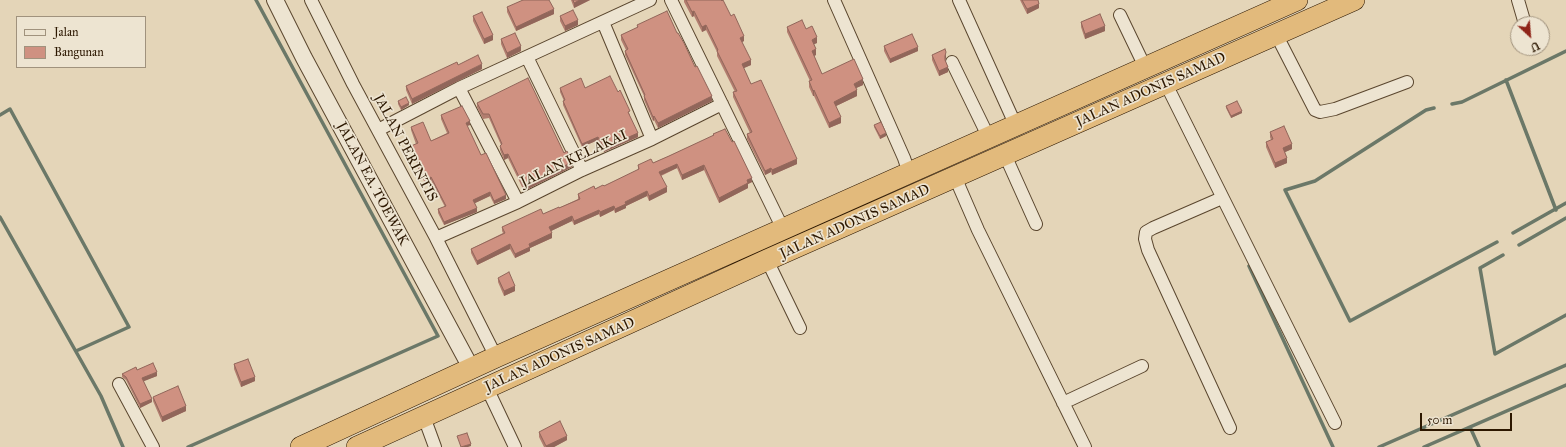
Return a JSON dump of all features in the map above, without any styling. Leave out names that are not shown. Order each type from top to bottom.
[{"type":"highway","points":[[301,447],[324,442],[471,368],[780,222],[907,166],[989,138],[1297,0]]},
{"type":"highway","name":"JALAN ADONIS SAMAD","points":[[364,446],[767,260],[1005,156],[1354,0]]},
{"type":"street","name":"JALAN EA. TOEWAK","points":[[275,0],[304,58],[471,368]]},
{"type":"street","name":"JALAN PERINTIS","points":[[311,0],[436,238],[496,357]]},
{"type":"street","points":[[378,130],[459,88],[527,58],[650,0]]},
{"type":"street","points":[[671,0],[780,222]]},
{"type":"street","points":[[834,0],[907,166]]},
{"type":"street","points":[[959,0],[1016,126]]},
{"type":"street","points":[[1518,0],[1523,16]]},
{"type":"street","points":[[1122,18],[1145,67]]},
{"type":"street","points":[[603,22],[652,139]]},
{"type":"street","points":[[1276,34],[1315,110],[1320,112],[1335,109],[1407,82]]},
{"type":"street","points":[[527,58],[582,170]]},
{"type":"street","points":[[952,62],[989,138]]},
{"type":"street","points":[[1166,84],[1334,423]]},
{"type":"street","points":[[459,88],[518,202]]},
{"type":"street","name":"JALAN KELAKAI","points":[[436,238],[518,202],[582,170],[652,139],[722,104]]},
{"type":"street","points":[[1005,156],[1036,224]]},
{"type":"street","points":[[955,178],[981,236],[1085,447]]},
{"type":"street","points":[[1222,198],[1153,228],[1146,232],[1145,239],[1148,250],[1230,428]]},
{"type":"street","points":[[767,260],[800,328]]},
{"type":"street","points":[[1062,403],[1142,366]]},
{"type":"street","points":[[119,384],[153,447]]},
{"type":"street","points":[[487,388],[515,447]]},
{"type":"street","points":[[424,417],[435,447]]},
{"type":"building","points":[[523,0],[549,0],[554,9],[516,27],[507,7]]},
{"type":"building","points":[[573,0],[580,0],[574,3]]},
{"type":"building","points":[[686,0],[723,0],[731,16],[734,14],[744,36],[740,38],[751,60],[742,64],[751,84],[761,80],[797,159],[772,170],[771,168],[765,171],[747,134],[752,132],[733,92],[737,91],[706,25],[702,27],[694,11],[692,12]]},
{"type":"building","points":[[1022,0],[1038,0],[1039,4],[1027,9]]},
{"type":"building","points":[[573,10],[578,20],[565,26],[560,16]]},
{"type":"building","points":[[667,11],[695,67],[697,66],[712,96],[658,123],[654,116],[653,117],[644,96],[645,95],[625,51],[628,49],[621,35],[638,27],[637,25]]},
{"type":"building","points":[[482,12],[493,35],[484,39],[473,16]]},
{"type":"building","points":[[1100,14],[1105,26],[1085,34],[1081,22]]},
{"type":"building","points":[[802,20],[806,29],[812,26],[817,37],[812,40],[816,49],[812,51],[822,74],[854,59],[863,79],[854,84],[857,90],[834,102],[841,117],[829,123],[814,90],[813,91],[809,81],[812,80],[787,27]]},
{"type":"building","points":[[515,33],[521,46],[507,53],[501,39]]},
{"type":"building","points":[[912,34],[918,47],[890,59],[884,46]]},
{"type":"building","points":[[945,49],[945,60],[948,67],[939,71],[932,55]]},
{"type":"building","points":[[478,55],[482,64],[412,99],[406,86],[457,62],[458,65]]},
{"type":"building","points":[[610,76],[618,92],[620,90],[638,133],[604,148],[598,137],[582,144],[563,101],[565,100],[560,88],[581,78],[585,88]]},
{"type":"building","points":[[528,78],[564,153],[567,151],[572,162],[524,187],[508,154],[504,155],[500,146],[502,144],[489,114],[483,114],[477,103]]},
{"type":"building","points":[[406,97],[409,103],[401,107],[398,101]]},
{"type":"building","points":[[1237,101],[1242,111],[1231,116],[1226,106]]},
{"type":"building","points":[[462,106],[470,121],[466,123],[481,155],[486,153],[506,195],[494,201],[490,192],[473,200],[477,208],[444,222],[438,209],[446,206],[431,177],[425,180],[418,166],[419,165],[411,146],[418,143],[411,127],[423,122],[431,141],[449,133],[441,115]]},
{"type":"building","points":[[881,122],[886,133],[880,136],[874,125]]},
{"type":"building","points":[[1284,126],[1292,144],[1283,148],[1287,158],[1275,163],[1266,142],[1273,139],[1270,132]]},
{"type":"building","points":[[725,129],[732,142],[734,141],[752,178],[747,180],[748,183],[719,198],[704,165],[682,175],[677,164],[659,172],[667,187],[649,196],[647,191],[615,209],[614,206],[600,212],[599,210],[574,221],[572,216],[549,227],[552,233],[529,244],[530,247],[515,254],[510,244],[477,261],[471,249],[505,233],[502,227],[541,209],[543,214],[580,199],[578,194],[594,186],[595,189],[603,185],[604,186],[639,169],[638,165],[651,159],[653,163]]},
{"type":"building","points":[[509,272],[515,286],[504,291],[498,278]]},
{"type":"building","points":[[248,359],[255,377],[241,382],[234,364]]},
{"type":"building","points":[[153,363],[157,372],[142,378],[152,399],[140,404],[126,377],[122,374],[136,367],[137,370]]},
{"type":"building","points":[[178,386],[186,406],[162,417],[153,397]]},
{"type":"building","points":[[560,421],[567,436],[546,446],[539,432]]},
{"type":"building","points":[[467,433],[471,444],[461,447],[457,436]]},
{"type":"waterway","points":[[188,447],[438,336],[256,0]]},
{"type":"waterway","points":[[1452,104],[1462,102],[1566,51]]},
{"type":"waterway","points":[[1506,80],[1556,210]]},
{"type":"waterway","points":[[1434,108],[1426,110],[1315,181],[1285,190],[1350,321],[1497,242]]},
{"type":"waterway","points":[[0,115],[10,109],[129,327],[76,351]]},
{"type":"waterway","points":[[1513,233],[1566,203]]},
{"type":"waterway","points":[[0,217],[101,396],[123,447]]},
{"type":"waterway","points":[[1519,245],[1566,218]]},
{"type":"waterway","points":[[1503,255],[1480,268],[1495,354],[1566,315]]},
{"type":"waterway","points":[[1249,266],[1333,447]]},
{"type":"waterway","points":[[1379,447],[1566,365]]},
{"type":"waterway","points":[[1424,447],[1566,385]]},
{"type":"waterway","points":[[1470,427],[1479,447]]}]
